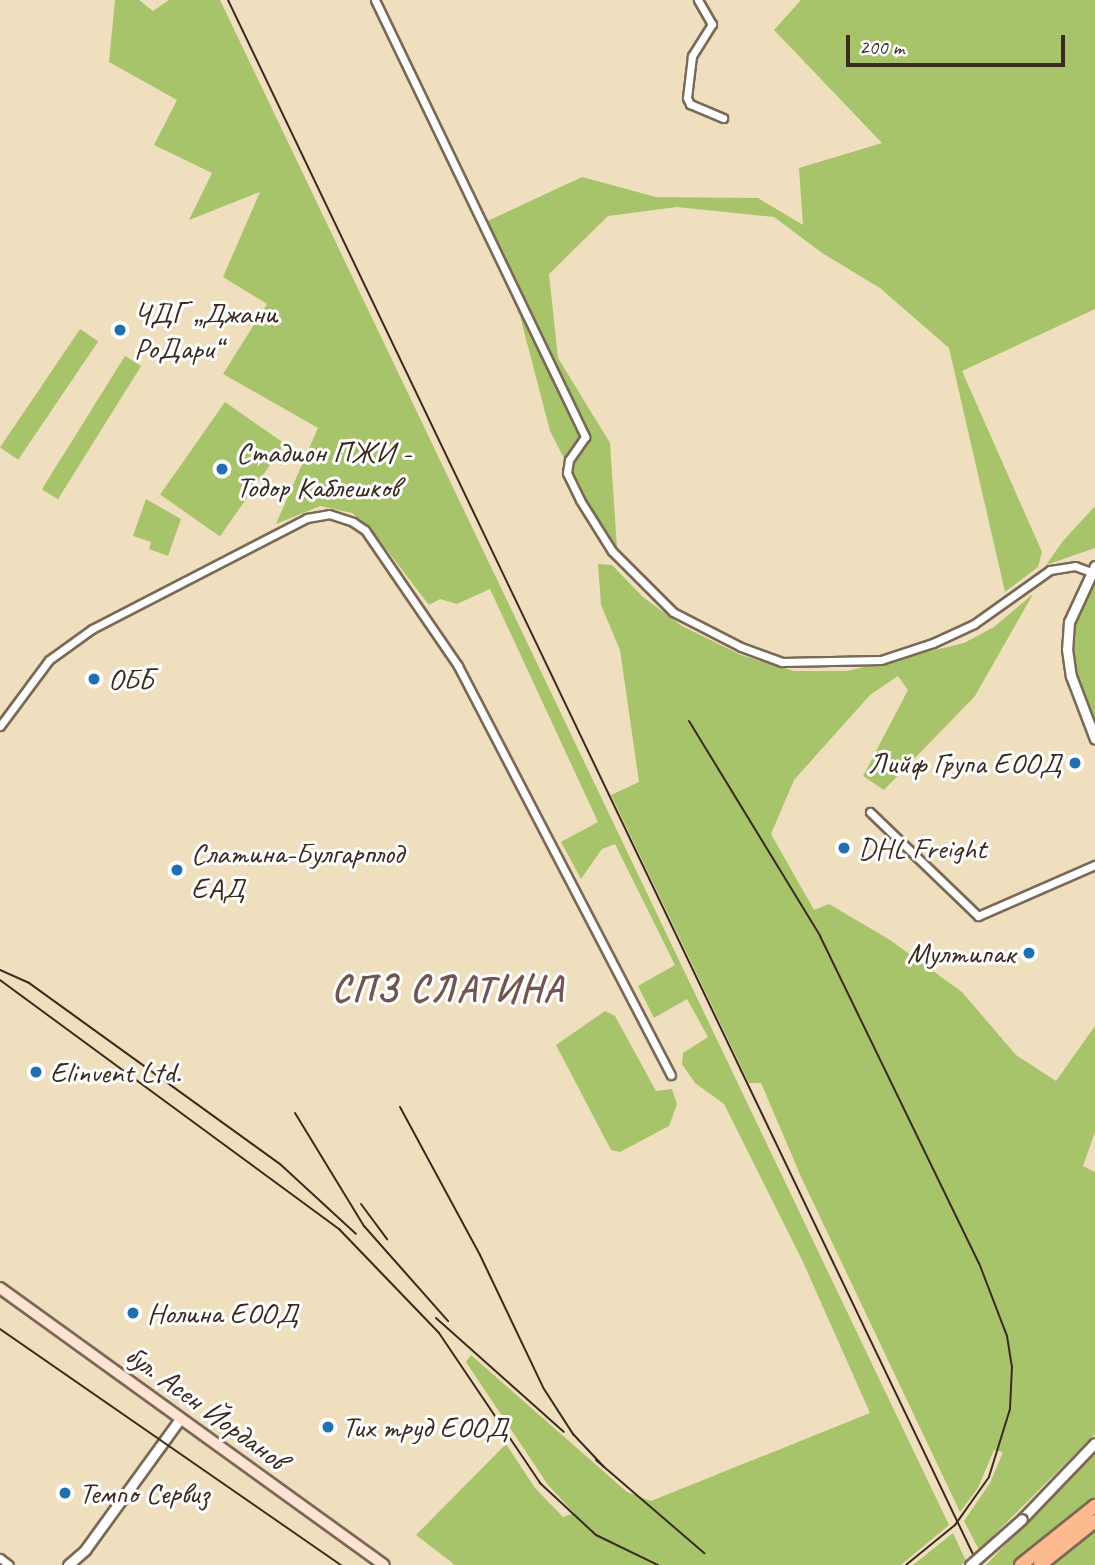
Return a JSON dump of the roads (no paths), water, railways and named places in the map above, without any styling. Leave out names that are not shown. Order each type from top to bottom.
[{"type":"main road","name":"бул. Асен Йорданов","points":[[0,1288],[384,1565]]},
{"type":"main road","points":[[1021,1565],[1095,1506]]},
{"type":"main road","points":[[1040,1565],[1095,1521]]},
{"type":"street","points":[[375,0],[585,437],[569,460],[567,473],[580,500],[612,551],[673,612],[741,647],[782,662],[881,660],[933,643],[974,624],[1049,570],[1075,566],[1093,569],[1069,622],[1067,649],[1071,676],[1095,739]]},
{"type":"street","points":[[698,0],[712,24],[692,56],[687,98],[690,104],[723,118]]},
{"type":"street","points":[[0,726],[49,660],[92,629],[307,518],[329,514],[353,522],[365,530],[458,666],[671,1075]]},
{"type":"street","points":[[870,812],[978,916],[1095,865]]},
{"type":"street","points":[[68,1565],[85,1550],[180,1419]]},
{"type":"street","points":[[970,1565],[1022,1519],[1095,1443]]},
{"type":"street","points":[[0,1558],[9,1565]]},
{"type":"tram line","points":[[0,1329],[341,1565]]},
{"type":"railway","points":[[228,0],[978,1565]]},
{"type":"railway","points":[[689,721],[820,936],[979,1263],[1007,1336],[1012,1366],[1010,1409],[989,1477],[955,1525],[906,1565]]},
{"type":"railway","points":[[0,970],[29,983],[280,1164],[356,1234]]},
{"type":"railway","points":[[0,980],[339,1229],[439,1333],[540,1483],[596,1535],[658,1565]]},
{"type":"railway","points":[[400,1107],[480,1255],[544,1389],[573,1434],[604,1467]]},
{"type":"railway","points":[[295,1113],[364,1226],[448,1321]]},
{"type":"railway","points":[[361,1204],[387,1239]]},
{"type":"railway","points":[[436,1318],[564,1432]]},
{"type":"railway","points":[[596,1460],[704,1553]]},
{"type":"place","name":"ЧДГ „Джани РоДари“","points":[[120,330]]},
{"type":"place","name":"Стадион ПЖИ - Тодор Каблешков","points":[[222,469]]},
{"type":"place","name":"ОББ","points":[[94,679]]},
{"type":"place","name":"Лийф Група ЕООД","points":[[1075,763]]},
{"type":"place","name":"DHL Freight","points":[[844,848]]},
{"type":"place","name":"Слатина-Булгарплод ЕАД","points":[[177,870]]},
{"type":"place","name":"Мултипак","points":[[1029,953]]},
{"type":"place","name":"Elinvent Ltd.","points":[[36,1072]]},
{"type":"place","name":"Нолина ЕООД","points":[[133,1313]]},
{"type":"place","name":"Тих труд ЕООД","points":[[328,1427]]},
{"type":"place","name":"Темпо Сервиз","points":[[65,1493]]},
{"type":"district","name":"СПЗ СЛАТИНА","points":[[448,989]]}]
